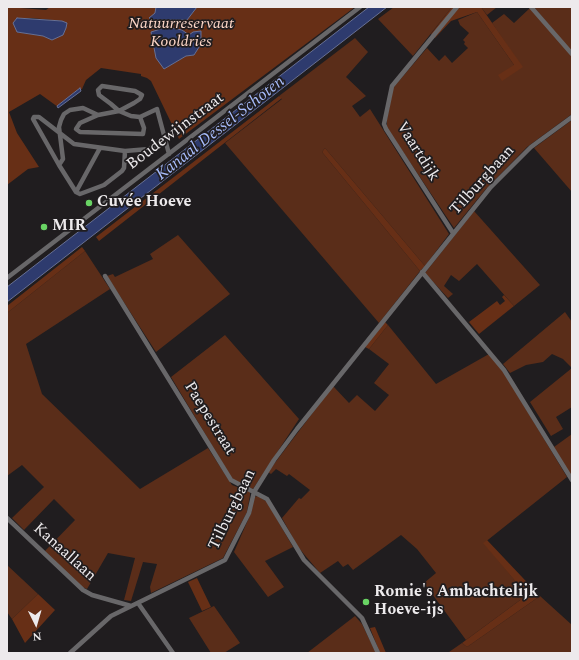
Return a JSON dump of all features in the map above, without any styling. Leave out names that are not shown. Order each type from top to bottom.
[{"type":"street","name":"Boudewijnstraat","points":[[7,278],[360,7]]},
{"type":"street","name":"Vaartdijk","points":[[453,233],[384,124],[392,86],[457,7]]},
{"type":"street","points":[[532,7],[572,54]]},
{"type":"street","points":[[140,117],[145,132],[143,134],[80,132],[76,129],[80,123],[98,115],[119,110],[140,99],[142,95],[140,92],[121,88],[99,87],[99,94],[119,110],[131,116],[140,117],[148,115],[154,109],[157,109],[170,154]]},
{"type":"street","points":[[59,165],[64,155],[61,120],[70,110],[83,108],[98,115]]},
{"type":"street","points":[[125,151],[124,168],[122,171],[104,185],[83,194],[76,192],[34,123],[34,117],[39,117],[61,132],[74,144],[125,151],[149,149],[165,139]]},
{"type":"street","name":"Tilburgbaan","points":[[70,653],[111,616],[225,560],[249,513],[254,492],[274,460],[297,429],[490,188],[531,147],[572,117]]},
{"type":"street","points":[[76,192],[100,148]]},
{"type":"street","points":[[422,272],[504,370],[572,480]]},
{"type":"street","name":"Paepestraat","points":[[105,276],[231,480],[270,502],[304,560],[362,618],[367,626],[378,653]]},
{"type":"street","name":"Kanaallaan","points":[[7,518],[83,590],[92,595],[131,606]]},
{"type":"street","points":[[138,603],[173,653]]},
{"type":"shaded area","points":[[394,7],[452,7],[413,56],[378,19]]},
{"type":"shaded area","points":[[481,7],[497,7],[487,15]]},
{"type":"shaded area","points":[[534,7],[572,7],[572,52]]},
{"type":"shaded area","points":[[530,8],[572,56],[572,114],[527,147],[485,190],[454,228],[387,128],[387,119],[393,88],[427,48],[439,61],[445,55],[452,63],[468,48],[464,44],[465,42],[463,40],[469,33],[460,25],[458,20],[477,12],[514,65],[522,67],[492,23],[504,14],[514,23]]},
{"type":"shaded area","points":[[355,38],[368,52],[346,77],[366,96],[352,106],[360,117],[370,109],[449,234],[425,266],[325,148],[322,152],[420,271],[379,323],[225,143],[282,99],[279,96]]},
{"type":"shaded area","points":[[572,120],[572,192],[534,148]]},
{"type":"shaded area","points":[[474,211],[540,285],[514,306],[477,264],[459,281],[451,275],[444,286],[453,294],[448,298],[425,273]]},
{"type":"shaded area","points":[[178,235],[230,294],[156,352],[107,276],[113,274],[115,277],[153,259],[150,254]]},
{"type":"shaded area","points":[[85,251],[110,289],[26,344],[42,394],[140,489],[208,448],[232,485],[250,492],[247,512],[223,558],[151,593],[150,587],[157,564],[143,562],[131,601],[124,600],[135,558],[108,553],[87,589],[80,586],[45,551],[75,520],[54,499],[24,530],[12,518],[44,487],[22,465],[7,476],[7,313]]},
{"type":"shaded area","points":[[565,312],[572,322],[572,368],[563,359],[552,354],[543,362],[526,365],[510,373],[503,364]]},
{"type":"shaded area","points":[[388,325],[436,384],[489,354],[500,366],[567,477],[484,543],[527,595],[466,640],[424,583],[436,573],[417,549],[401,535],[353,570],[348,564],[343,567],[338,561],[320,573],[298,547],[282,518],[299,498],[301,499],[310,490],[289,474],[287,476],[276,469],[271,474],[268,472],[333,386],[349,403],[357,395],[375,411],[389,395],[374,383],[389,364],[369,349]]},
{"type":"shaded area","points":[[225,335],[299,419],[253,489],[231,477],[171,377]]},
{"type":"shaded area","points":[[572,368],[572,407],[556,417],[563,429],[551,436],[530,402]]},
{"type":"shaded area","points":[[572,434],[572,479],[554,447]]},
{"type":"shaded area","points":[[258,496],[267,502],[293,547],[265,561],[284,587],[268,597],[234,552],[251,513],[254,497]]},
{"type":"shaded area","points":[[7,565],[38,594],[12,619],[7,612]]},
{"type":"shaded area","points":[[540,596],[572,625],[572,651],[570,653],[449,652],[462,643],[467,647]]},
{"type":"shaded area","points":[[214,606],[240,643],[224,653],[211,653],[189,618]]},
{"type":"shaded area","points":[[355,616],[362,624],[376,653],[307,653]]},
{"type":"green space","name":"Natuurreservaat Kooldries","points":[[7,7],[46,10],[50,7],[156,7],[155,13],[187,20],[197,7],[355,7],[179,139],[151,81],[141,76],[141,74],[101,68],[86,80],[82,89],[76,91],[58,107],[40,94],[9,112],[17,133],[39,167],[28,169],[7,185]],"holes":[[[17,18],[32,18],[62,21],[52,40],[43,36],[17,32]],[[201,44],[194,55],[186,56],[164,69]]]},
{"type":"green space","points":[[452,7],[481,7],[523,67],[502,81],[498,75],[514,65],[477,12],[451,21],[435,38],[431,34]]},
{"type":"green space","points":[[279,96],[282,98],[99,241],[96,237]]},
{"type":"green space","points":[[325,148],[425,266],[420,271],[322,152]]},
{"type":"green space","points":[[82,247],[85,251],[7,313],[7,306]]},
{"type":"green space","points":[[504,295],[514,306],[479,334],[469,322],[497,301],[500,305],[505,301],[502,297]]},
{"type":"green space","points":[[385,322],[388,325],[369,349],[365,347]]},
{"type":"green space","points":[[487,540],[540,596],[467,647],[462,643],[527,595],[483,543]]},
{"type":"green space","points":[[197,578],[211,607],[202,611],[188,582]]},
{"type":"green space","points":[[38,594],[55,610],[25,643],[12,619]]},
{"type":"green space","points":[[375,627],[386,653],[380,653],[370,628]]},
{"type":"water","points":[[156,7],[197,7],[187,20],[155,20],[149,18],[155,13]]},
{"type":"water","name":"Kanaal Dessel-Schoten","points":[[369,7],[387,7],[7,302],[7,287]]},
{"type":"water","points":[[17,18],[62,21],[67,23],[63,35],[52,40],[43,36],[17,32],[13,23]]},
{"type":"water","points":[[167,27],[182,30],[189,35],[193,32],[201,31],[201,44],[194,55],[186,56],[164,69],[156,58],[151,32]]},
{"type":"water","points":[[80,88],[81,91],[58,108],[57,106]]},
{"type":"place","name":"Cuvée Hoeve","points":[[89,203]]},
{"type":"place","name":"MIR","points":[[44,227]]},
{"type":"place","name":"Romie's Ambachtelijk Hoeve-ijs","points":[[366,602]]}]
